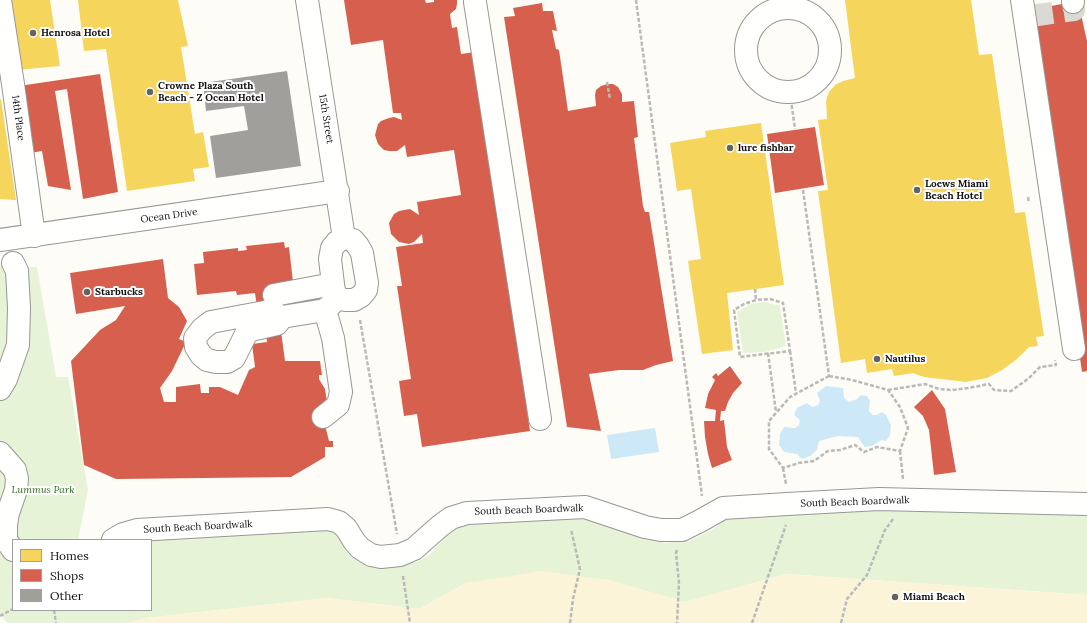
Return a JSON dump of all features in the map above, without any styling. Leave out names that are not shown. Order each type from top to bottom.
[{"type":"street","name":"14th Place","points":[[0,0],[7,84],[34,236]]},
{"type":"street","name":"15th Street","points":[[307,0],[338,191],[344,238]]},
{"type":"street","points":[[475,1],[540,419]]},
{"type":"street","points":[[775,5],[799,9],[810,7],[828,34],[830,48],[829,61],[824,74],[814,84],[803,90],[790,93],[776,91],[764,86],[754,76],[748,64],[746,51],[748,38],[753,26],[775,5]]},
{"type":"street","points":[[1026,11],[1064,353]]},
{"type":"street","name":"Ocean Drive","points":[[0,240],[338,191]]},
{"type":"street","points":[[274,295],[332,298],[354,300],[361,296],[366,290],[367,283],[362,253],[352,240],[344,238],[337,242],[332,248],[330,259],[332,298],[332,338],[341,392],[338,405],[323,417]]},
{"type":"street","points":[[0,389],[6,379],[18,345],[19,308],[17,271],[13,263]]},
{"type":"street","points":[[282,317],[332,298]]},
{"type":"street","points":[[0,454],[15,470],[17,479],[16,490],[8,513],[6,525],[6,540],[12,549]]},
{"type":"street","name":"South Beach Boardwalk","points":[[115,539],[123,534],[137,530],[328,519],[339,522],[346,528],[360,548],[371,555],[381,557],[400,555],[414,549],[451,518],[467,513],[585,507],[645,528],[682,530],[723,508],[879,499],[1087,504]]},
{"type":"path","points":[[636,0],[705,518]]},
{"type":"path","points":[[607,82],[610,99]]},
{"type":"path","points":[[790,93],[795,129]]},
{"type":"path","points":[[803,190],[829,376]]},
{"type":"path","points":[[1028,197],[1030,205]]},
{"type":"path","points":[[755,289],[756,300]]},
{"type":"path","points":[[790,350],[740,357],[734,310],[744,304],[756,300],[770,299],[783,303],[790,350],[796,393]]},
{"type":"path","points":[[359,315],[400,555],[410,623]]},
{"type":"path","points":[[768,353],[776,413]]},
{"type":"path","points":[[752,623],[786,526],[786,486],[783,468],[769,449],[769,421],[790,396],[829,376],[852,380],[888,390],[925,384],[939,389],[952,390],[988,384],[994,390],[1011,390],[1040,367],[1056,365],[1064,353]]},
{"type":"path","points":[[840,623],[847,599],[868,575],[885,530],[906,500],[900,451],[908,428],[900,407],[888,390]]},
{"type":"path","points":[[783,468],[799,463],[814,461],[828,451],[840,450],[855,445],[864,452],[877,447],[900,451]]},
{"type":"path","points":[[565,507],[574,536],[580,569],[573,599],[570,623]]},
{"type":"path","points":[[678,623],[680,583],[676,553],[682,530]]},
{"type":"path","points":[[0,616],[12,610]]},
{"type":"path","points":[[54,611],[56,623]]},
{"type":"green space","name":"Lummus Park","points":[[0,266],[37,267],[56,377],[68,377],[88,490],[78,539],[12,539],[12,611],[152,611],[152,540],[329,527],[345,543],[357,560],[376,567],[417,562],[429,555],[459,522],[575,514],[664,543],[689,541],[710,531],[734,514],[916,509],[1087,514],[1087,595],[786,574],[685,602],[608,580],[466,583],[419,609],[327,598],[146,618],[127,623],[7,623],[0,614]]},
{"type":"green space","points":[[765,302],[780,306],[786,346],[765,352],[743,353],[737,312],[750,304]]},
{"type":"sand","name":"Miami Beach","points":[[542,571],[608,580],[685,602],[786,574],[1087,595],[1087,623],[127,623],[146,618],[327,598],[419,609],[466,583]]},
{"type":"water","points":[[826,386],[843,388],[844,398],[849,402],[857,399],[861,395],[867,396],[870,401],[869,411],[873,415],[877,415],[882,412],[886,415],[891,425],[890,435],[886,441],[881,440],[872,446],[865,447],[858,437],[838,436],[819,441],[817,450],[810,456],[802,459],[797,454],[784,452],[779,445],[780,434],[784,427],[795,428],[799,425],[800,420],[794,415],[797,408],[807,403],[812,407],[818,405],[820,401],[817,393]]},
{"type":"water","points":[[655,428],[659,452],[611,459],[607,435]]},
{"type":"building: Homes","name":"Henrosa Hotel","points":[[6,0],[50,0],[60,66],[17,70]]},
{"type":"building: Homes","name":"Crowne Plaza South Beach - Z Ocean Hotel","points":[[78,0],[178,0],[188,46],[181,47],[195,134],[203,132],[209,167],[193,169],[195,181],[127,191],[106,49],[84,51]]},
{"type":"building: Homes","name":"Loews Miami Beach Hotel","points":[[845,0],[971,0],[979,55],[992,54],[1015,213],[1025,212],[1044,336],[1036,337],[1038,346],[1029,347],[1017,359],[1002,370],[987,378],[966,382],[924,377],[913,373],[894,376],[892,369],[867,373],[865,359],[841,363],[818,191],[828,190],[818,120],[827,119],[826,101],[829,92],[835,85],[855,78]]},
{"type":"building: Homes","points":[[1,99],[16,200],[0,199]]},
{"type":"building: Homes","points":[[761,123],[784,285],[727,293],[733,350],[702,354],[688,261],[701,259],[691,189],[677,191],[670,143],[706,137],[705,131]]},
{"type":"building: Shops","points":[[344,0],[425,0],[426,3],[434,2],[434,0],[457,0],[456,9],[450,14],[452,28],[457,27],[461,54],[475,52],[530,431],[422,447],[417,414],[404,416],[399,381],[411,379],[397,286],[402,286],[396,247],[423,243],[422,234],[414,242],[409,244],[399,242],[391,234],[389,223],[394,214],[399,211],[410,209],[419,215],[417,202],[461,195],[454,150],[407,157],[405,145],[397,151],[389,151],[384,150],[378,144],[375,135],[378,124],[381,121],[394,117],[402,120],[401,113],[393,113],[383,40],[351,45]]},
{"type":"building: Shops","points":[[1078,1],[1087,41],[1087,371],[1082,372],[1030,10]]},
{"type":"building: Shops","points":[[542,3],[543,11],[553,11],[557,31],[552,30],[556,49],[559,50],[568,111],[596,106],[596,90],[607,84],[613,84],[618,87],[622,94],[622,102],[634,101],[638,137],[634,138],[643,206],[645,212],[649,212],[673,361],[643,370],[619,370],[589,374],[601,431],[567,427],[504,17],[515,16],[513,8]]},
{"type":"building: Shops","points":[[100,74],[118,192],[83,199],[67,89],[55,91],[71,190],[48,186],[42,151],[30,153],[19,86]]},
{"type":"building: Shops","points":[[815,127],[824,185],[775,193],[767,134]]},
{"type":"building: Shops","points":[[284,242],[285,248],[289,247],[293,282],[275,305],[257,307],[255,293],[237,295],[236,291],[197,295],[194,264],[204,263],[203,252],[238,248],[238,251],[247,250],[246,246]]},
{"type":"building: Shops","points":[[163,259],[168,298],[179,307],[187,321],[179,339],[186,342],[172,371],[160,388],[164,402],[176,402],[176,387],[200,384],[201,393],[209,393],[209,387],[220,387],[238,395],[249,370],[255,367],[252,344],[267,342],[266,333],[281,331],[285,361],[320,361],[322,375],[319,375],[319,379],[325,389],[327,402],[323,417],[329,441],[333,441],[333,447],[325,447],[325,457],[291,477],[116,479],[84,465],[71,361],[100,330],[116,320],[125,306],[76,314],[70,273]]},
{"type":"building: Shops","points":[[730,366],[742,383],[733,393],[725,411],[721,411],[720,421],[724,420],[727,447],[732,460],[712,468],[705,437],[704,421],[715,421],[716,410],[705,408],[708,394],[715,380],[712,377],[716,373],[718,376]]},
{"type":"building: Shops","points":[[932,390],[945,409],[956,472],[934,475],[929,430],[923,416],[914,407]]},
{"type":"building: Other","points":[[287,71],[301,166],[216,178],[210,136],[248,130],[244,106],[206,111],[203,83]]},
{"type":"tunnel","points":[[1031,16],[1074,10],[1073,2]]},
{"type":"place","name":"Henrosa Hotel","points":[[33,33]]},
{"type":"place","name":"Crowne Plaza South Beach - Z Ocean Hotel","points":[[150,92]]},
{"type":"place","name":"lure fishbar","points":[[730,148]]},
{"type":"place","name":"Loews Miami Beach Hotel","points":[[917,190]]},
{"type":"place","name":"Starbucks","points":[[87,292]]},
{"type":"place","name":"Nautilus","points":[[877,359]]},
{"type":"place","name":"Miami Beach","points":[[895,597]]}]
